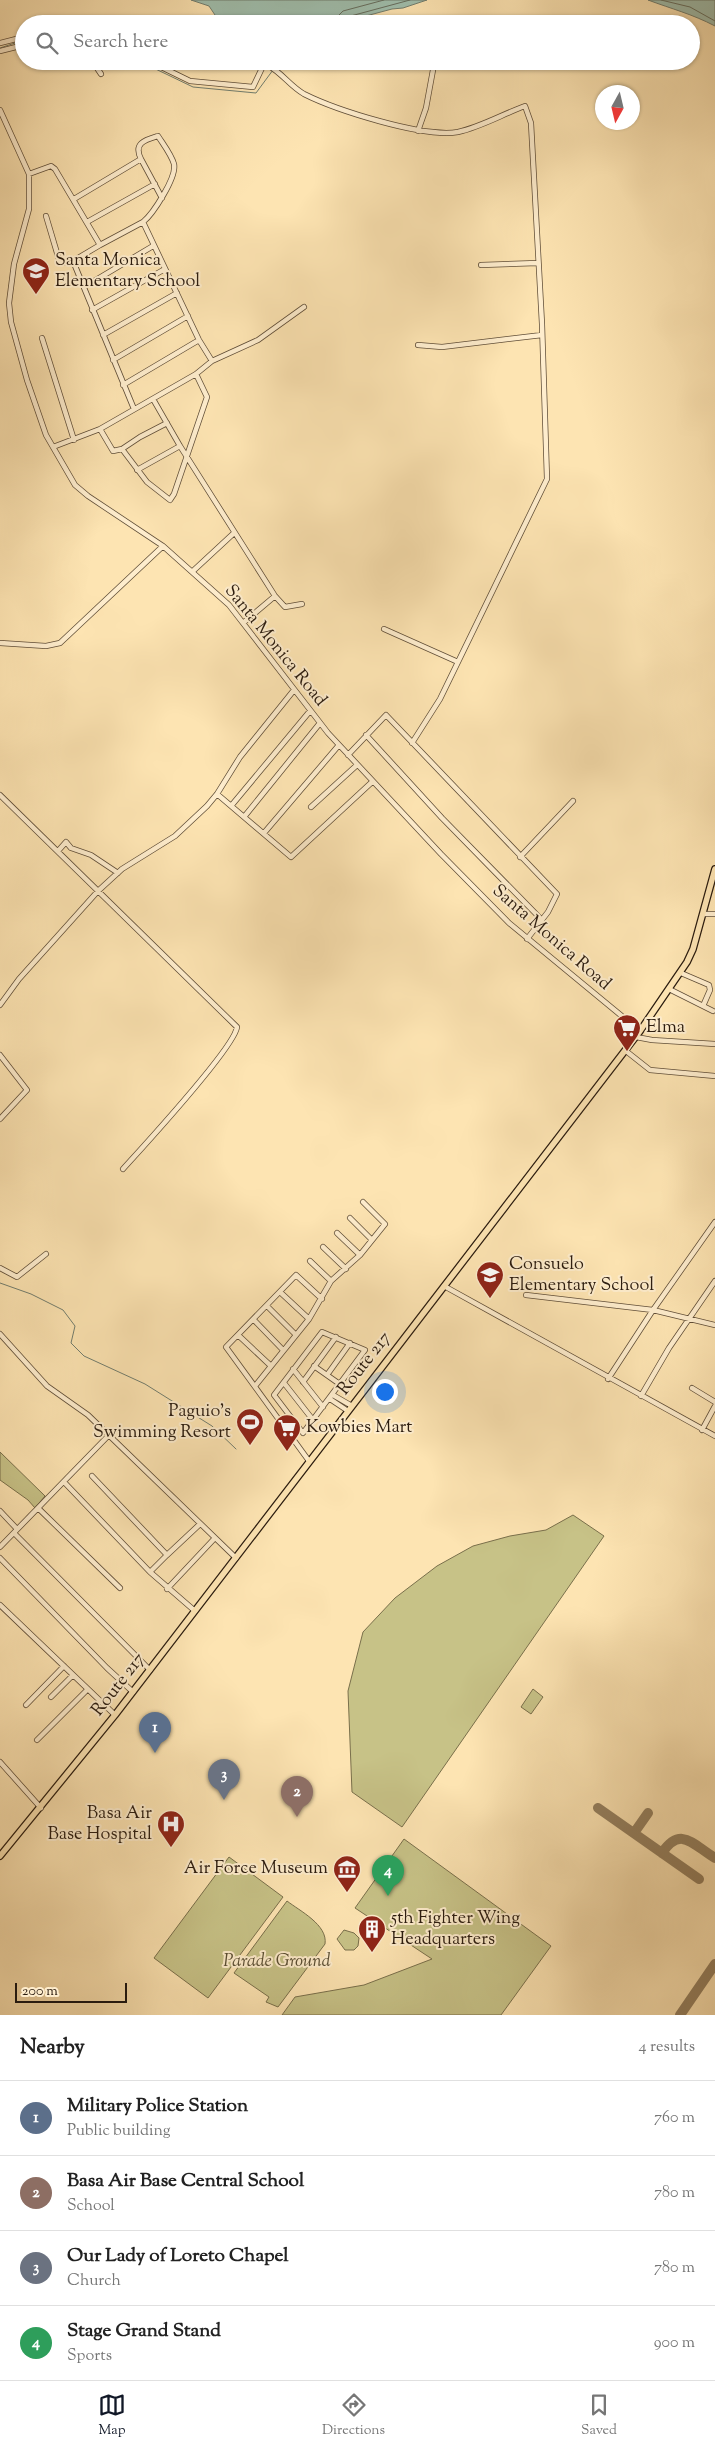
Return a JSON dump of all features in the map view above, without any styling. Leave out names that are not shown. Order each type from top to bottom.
[{"type":"main road","name":"Route 217","points":[[0,1854],[41,1808],[133,1692],[626,1051],[681,973],[692,950],[715,869]]},
{"type":"street","points":[[0,43],[15,39]]},
{"type":"street","points":[[0,51],[15,47]]},
{"type":"street","points":[[98,70],[101,74]]},
{"type":"street","points":[[167,70],[190,81],[253,88],[261,70]]},
{"type":"street","points":[[275,70],[282,78],[304,94],[369,117],[418,131],[455,132],[471,129],[525,106],[531,123],[542,334],[547,479],[440,698],[412,743]]},
{"type":"street","points":[[418,131],[426,108],[433,70]]},
{"type":"street","name":"Santa Monica Road","points":[[0,110],[29,174],[29,209],[14,264],[9,302],[11,322],[27,380],[46,436],[77,488],[163,546],[229,605],[310,711],[372,782],[527,939],[638,1034]]},
{"type":"street","points":[[46,216],[60,263],[74,261],[143,222],[150,216],[162,198],[174,169],[174,164],[158,136],[142,142],[138,146],[137,152],[162,198]]},
{"type":"street","points":[[74,199],[141,159]]},
{"type":"street","points":[[29,174],[51,166],[55,169],[100,245]]},
{"type":"street","points":[[87,222],[155,184]]},
{"type":"street","points":[[143,222],[199,340],[212,362]]},
{"type":"street","points":[[84,287],[153,246]]},
{"type":"street","points":[[74,261],[92,310],[134,409]]},
{"type":"street","points":[[481,265],[538,263]]},
{"type":"street","points":[[92,310],[165,269]]},
{"type":"street","points":[[103,335],[177,292]]},
{"type":"street","points":[[53,447],[100,429],[196,374],[212,362],[258,340],[304,307]]},
{"type":"street","points":[[113,360],[188,316]]},
{"type":"street","points":[[418,345],[442,347],[542,334]]},
{"type":"street","points":[[42,338],[74,440]]},
{"type":"street","points":[[123,385],[199,340]]},
{"type":"street","points":[[122,450],[148,482],[170,500],[174,494],[207,398],[196,374]]},
{"type":"street","points":[[153,399],[186,457],[275,596],[285,607],[302,604]]},
{"type":"street","points":[[100,429],[113,451],[122,450],[140,437],[167,423]]},
{"type":"street","points":[[138,470],[180,446]]},
{"type":"street","points":[[193,571],[234,533]]},
{"type":"street","points":[[0,643],[46,646],[60,643],[163,546]]},
{"type":"street","points":[[243,623],[275,596]]},
{"type":"street","points":[[384,629],[458,662]]},
{"type":"street","points":[[0,1005],[19,979],[98,890],[118,873],[175,836],[218,794],[240,757],[294,690]]},
{"type":"street","points":[[231,806],[310,711]]},
{"type":"street","points":[[348,755],[386,715],[557,894],[542,920],[527,939]]},
{"type":"street","points":[[244,817],[320,723]]},
{"type":"street","points":[[366,735],[442,818],[542,920]]},
{"type":"street","points":[[264,833],[339,745]]},
{"type":"street","points":[[311,808],[357,765]]},
{"type":"street","points":[[218,794],[288,856],[294,856],[372,782]]},
{"type":"street","points":[[0,795],[237,1027],[234,1037],[214,1063],[124,1169]]},
{"type":"street","points":[[520,857],[573,801]]},
{"type":"street","points":[[58,851],[66,842],[71,848],[91,855],[118,873]]},
{"type":"street","points":[[702,914],[715,914]]},
{"type":"street","points":[[681,973],[709,985],[710,990],[703,1006]]},
{"type":"street","points":[[669,989],[713,1011]]},
{"type":"street","points":[[638,1034],[652,1040],[715,1044]]},
{"type":"street","points":[[626,1051],[650,1070],[715,1076]]},
{"type":"street","points":[[0,1055],[27,1090],[0,1119]]},
{"type":"street","points":[[255,1386],[282,1350],[309,1319],[331,1282],[360,1255],[385,1224],[363,1202]]},
{"type":"street","points":[[350,1218],[372,1240]]},
{"type":"street","points":[[608,1379],[653,1310],[715,1222]]},
{"type":"street","points":[[337,1233],[360,1255]]},
{"type":"street","points":[[323,1247],[346,1269]]},
{"type":"street","points":[[0,1268],[17,1277],[46,1254]]},
{"type":"street","points":[[310,1261],[331,1282]]},
{"type":"street","points":[[310,1461],[226,1347],[254,1320],[296,1274],[322,1299]]},
{"type":"street","points":[[641,1396],[715,1281]]},
{"type":"street","points":[[444,1286],[608,1379],[715,1436]]},
{"type":"street","points":[[280,1292],[309,1319]]},
{"type":"street","points":[[526,1295],[653,1310],[715,1325]]},
{"type":"street","points":[[266,1306],[295,1334]]},
{"type":"street","points":[[254,1320],[282,1350]]},
{"type":"street","points":[[320,1333],[350,1343],[365,1350],[341,1385],[303,1433],[274,1397],[274,1393],[284,1383],[320,1333]]},
{"type":"street","points":[[0,1334],[47,1386],[88,1415],[214,1539],[236,1558]]},
{"type":"street","points":[[238,1335],[271,1366]]},
{"type":"street","points":[[303,1382],[336,1337]]},
{"type":"street","points":[[327,1375],[350,1343]]},
{"type":"street","points":[[314,1366],[341,1385]]},
{"type":"street","points":[[293,1369],[323,1407]]},
{"type":"street","points":[[284,1383],[313,1420]]},
{"type":"street","points":[[692,1388],[715,1402],[702,1430]]},
{"type":"street","points":[[331,1397],[350,1408]]},
{"type":"street","points":[[0,1547],[108,1435]]},
{"type":"street","points":[[92,1476],[167,1555]]},
{"type":"street","points":[[64,1482],[167,1589],[195,1611]]},
{"type":"street","points":[[38,1508],[120,1588]]},
{"type":"street","points":[[0,1511],[16,1531],[150,1670]]},
{"type":"street","points":[[150,1572],[200,1524]]},
{"type":"street","points":[[167,1589],[214,1539]]},
{"type":"street","points":[[0,1558],[107,1668],[133,1692]]},
{"type":"street","points":[[0,1605],[115,1715]]},
{"type":"street","points":[[26,1705],[64,1666]]},
{"type":"street","points":[[51,1697],[73,1675]]},
{"type":"street","points":[[37,1740],[88,1689]]},
{"type":"street","points":[[0,1762],[41,1808]]},
{"type":"green space","points":[[0,1452],[45,1496],[35,1508],[28,1500],[0,1480]]},
{"type":"green space","points":[[573,1515],[604,1536],[402,1827],[352,1792],[348,1691],[363,1632],[395,1598],[437,1566],[473,1546],[510,1536],[546,1530]]},
{"type":"green space","points":[[533,1689],[543,1697],[531,1714],[521,1707]]},
{"type":"green space","points":[[404,1839],[551,1946],[501,2015],[282,2015],[295,1997],[364,1985],[432,1959],[355,1908]]},
{"type":"green space","points":[[229,1857],[283,1897],[208,1998],[154,1958]]},
{"type":"green space","name":"Parade Ground","points":[[287,1901],[318,1925],[325,1937],[325,1944],[278,2007],[266,2002],[269,1997],[234,1973]]},
{"type":"green space","points":[[344,1930],[354,1933],[359,1938],[358,1946],[354,1950],[345,1950],[337,1939]]},
{"type":"water","points":[[191,0],[427,0],[403,8],[370,15],[215,15],[209,6]]},
{"type":"water","points":[[648,0],[715,0],[715,26],[700,19],[700,15],[690,15]]},
{"type":"waterway","points":[[0,48],[15,43]]},
{"type":"waterway","points":[[158,70],[193,87],[256,93],[273,70]]},
{"type":"waterway","points":[[0,1283],[31,1294],[63,1310],[75,1326],[71,1343],[84,1356],[145,1384],[212,1426],[236,1449]]},
{"type":"taxiway","points":[[598,1808],[699,1879]]},
{"type":"taxiway","points":[[634,1833],[648,1813]]},
{"type":"taxiway","points":[[662,1853],[675,1840],[681,1839],[694,1843],[715,1858]]},
{"type":"taxiway","points":[[680,2015],[715,1964]]},
{"type":"place","name":"Santa Monica Elementary School","points":[[36,295]]},
{"type":"place","name":"Elma","points":[[627,1052]]},
{"type":"place","name":"Consuelo Elementary School","points":[[490,1299]]},
{"type":"place","name":"Paguio's Swimming Resort","points":[[250,1446]]},
{"type":"place","name":"Kowbies Mart","points":[[287,1452]]},
{"type":"place","name":"Military Police Station","points":[[155,1753]]},
{"type":"place","name":"Our Lady of Loreto Chapel","points":[[224,1800]]},
{"type":"place","name":"Basa Air Base Central School","points":[[297,1817]]},
{"type":"place","name":"Basa Air Base Hospital","points":[[171,1848]]},
{"type":"place","name":"Air Force Museum","points":[[347,1893]]},
{"type":"place","name":"Stage Grand Stand","points":[[388,1896]]},
{"type":"place","name":"5th Fighter Wing Headquarters","points":[[372,1953]]}]
